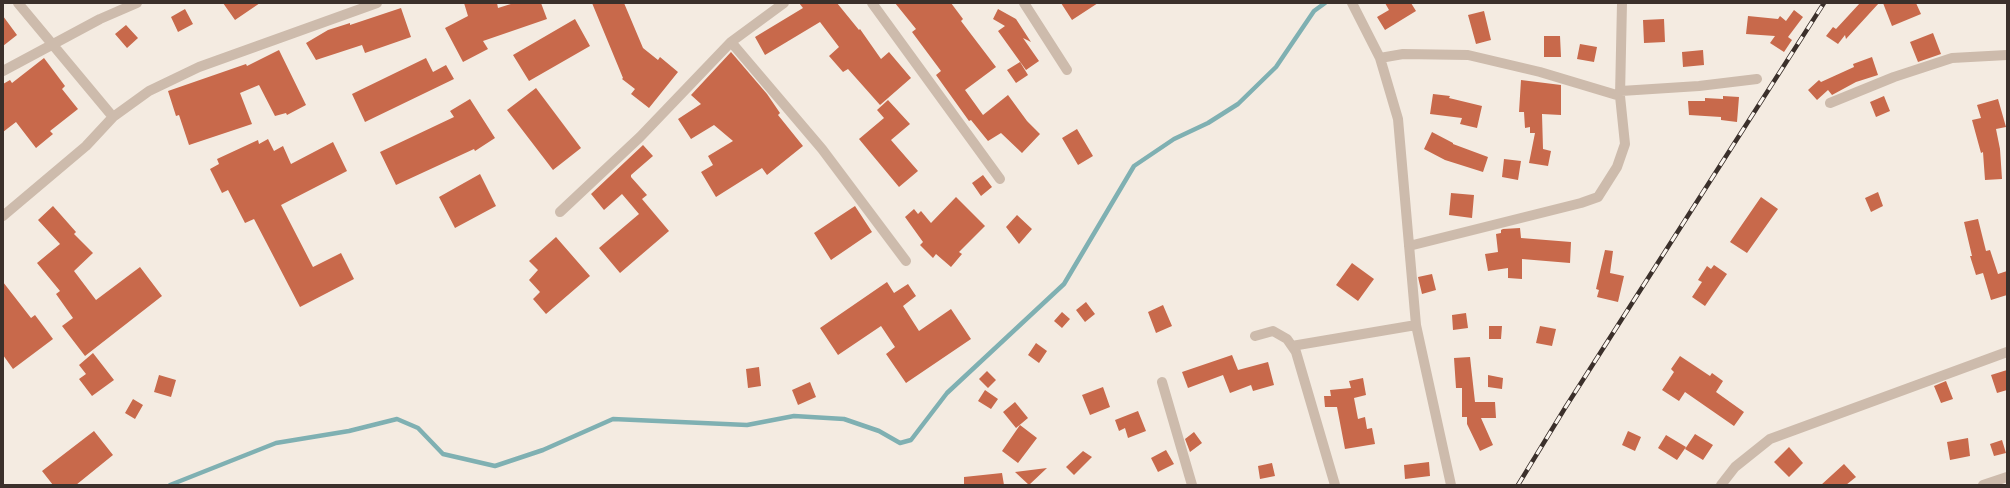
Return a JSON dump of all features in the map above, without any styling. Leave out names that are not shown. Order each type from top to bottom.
[{"type":"street","points":[[18,3],[53,43],[113,117]]},
{"type":"street","points":[[3,71],[100,19],[137,3]]},
{"type":"street","points":[[3,216],[86,146],[113,117],[149,91],[199,67],[377,3]]},
{"type":"street","points":[[560,212],[640,137],[731,42],[784,3]]},
{"type":"street","points":[[872,3],[1000,179]]},
{"type":"street","points":[[1024,3],[1067,70]]},
{"type":"street","points":[[1409,246],[1581,203],[1598,197],[1617,167],[1625,144],[1621,93],[1622,3]]},
{"type":"street","points":[[1355,4],[1380,58],[1398,119],[1416,325],[1451,485]]},
{"type":"street","points":[[731,42],[822,149],[906,261]]},
{"type":"street","points":[[1380,58],[1403,54],[1468,55],[1621,93],[1757,79]]},
{"type":"street","points":[[1830,103],[1894,77],[1952,58],[2007,55]]},
{"type":"street","points":[[1292,346],[1416,325]]},
{"type":"street","points":[[1255,336],[1273,331],[1288,339],[1296,352],[1335,485]]},
{"type":"street","points":[[1721,485],[1735,467],[1770,439],[2007,352]]},
{"type":"street","points":[[1162,382],[1192,485]]},
{"type":"street","points":[[1983,485],[2007,477]]},
{"type":"building","points":[[223,3],[260,3],[235,20]]},
{"type":"building","points":[[464,3],[497,3],[498,8],[514,3],[541,3],[547,19],[483,41],[488,49],[463,62],[445,28],[468,16]]},
{"type":"building","points":[[592,3],[624,3],[643,48],[658,60],[660,57],[678,72],[649,108],[631,94],[635,89],[622,79],[623,78]]},
{"type":"building","points":[[799,3],[837,3],[859,30],[860,29],[881,59],[889,52],[911,78],[880,105],[848,69],[843,72],[829,56],[839,47],[820,22],[765,55],[755,37],[803,8]]},
{"type":"building","points":[[895,3],[951,3],[963,19],[961,21],[996,67],[965,90],[983,115],[1008,95],[1027,121],[1040,134],[1022,153],[1001,133],[988,141],[971,120],[969,121],[936,75],[941,71],[912,32],[916,29]]},
{"type":"building","points":[[1061,3],[1098,3],[1072,20]]},
{"type":"building","points":[[1385,3],[1411,3],[1416,11],[1385,30],[1377,17],[1389,10]]},
{"type":"building","points":[[1860,3],[1879,3],[1846,39],[1845,35],[1838,44],[1826,36],[1833,27],[1836,29]]},
{"type":"building","points":[[1883,3],[1916,3],[1921,14],[1892,26]]},
{"type":"building","points":[[401,8],[411,37],[365,53],[362,45],[316,60],[306,43],[328,30],[350,23],[350,25]]},
{"type":"building","points":[[185,9],[193,24],[178,32],[171,17]]},
{"type":"building","points":[[998,9],[1016,19],[1031,42],[1023,38],[1039,61],[1026,70],[998,31],[1005,26],[993,19]]},
{"type":"building","points":[[1794,10],[1803,17],[1788,37],[1792,40],[1784,52],[1770,43],[1775,36],[1746,34],[1748,16],[1778,19],[1780,16],[1786,21]]},
{"type":"building","points":[[1484,11],[1491,40],[1476,44],[1468,15]]},
{"type":"building","points":[[3,16],[17,35],[3,46]]},
{"type":"building","points":[[575,19],[590,46],[529,81],[513,55]]},
{"type":"building","points":[[1664,19],[1665,42],[1644,43],[1643,20]]},
{"type":"building","points":[[126,25],[138,38],[127,48],[115,34]]},
{"type":"building","points":[[1933,33],[1941,54],[1918,62],[1910,42]]},
{"type":"building","points":[[1544,36],[1560,36],[1561,57],[1544,57]]},
{"type":"building","points":[[1580,44],[1597,47],[1594,62],[1577,59]]},
{"type":"building","points":[[279,50],[306,105],[287,115],[286,113],[275,116],[259,85],[240,93],[252,124],[189,145],[179,115],[176,116],[168,91],[246,64],[247,66]]},
{"type":"building","points":[[1703,50],[1704,65],[1683,67],[1682,52]]},
{"type":"building","points":[[731,52],[767,94],[780,113],[778,115],[803,146],[767,175],[762,168],[716,197],[701,172],[713,165],[708,156],[733,141],[714,125],[691,139],[678,119],[701,104],[691,95]]},
{"type":"building","points":[[1872,57],[1878,75],[1856,82],[1832,95],[1828,90],[1817,100],[1808,90],[1819,80],[1821,82],[1854,67],[1853,64]]},
{"type":"building","points":[[44,58],[65,86],[62,89],[78,109],[50,131],[53,134],[36,148],[16,122],[3,132],[3,84],[10,80],[12,83]]},
{"type":"building","points":[[426,58],[433,72],[446,65],[454,79],[365,122],[352,94]]},
{"type":"building","points":[[1020,62],[1028,75],[1016,83],[1007,70]]},
{"type":"building","points":[[1521,80],[1561,85],[1561,115],[1542,114],[1543,149],[1551,151],[1548,166],[1529,163],[1535,133],[1530,133],[1530,127],[1525,128],[1524,112],[1519,112]]},
{"type":"building","points":[[536,88],[581,148],[553,170],[507,110]]},
{"type":"building","points":[[1433,94],[1450,96],[1449,98],[1482,106],[1477,128],[1460,124],[1462,118],[1430,114]]},
{"type":"building","points":[[1723,96],[1739,97],[1737,122],[1721,120],[1721,117],[1689,115],[1688,101],[1705,101],[1705,98],[1723,99]]},
{"type":"building","points":[[1884,96],[1890,111],[1876,117],[1870,102]]},
{"type":"building","points":[[470,99],[495,138],[475,151],[474,149],[396,185],[380,152],[454,117],[450,111]]},
{"type":"building","points":[[1998,99],[2006,127],[1996,129],[2000,149],[2002,179],[1985,180],[1983,152],[1981,153],[1972,120],[1981,118],[1977,105]]},
{"type":"building","points":[[888,100],[910,124],[891,140],[918,171],[899,187],[859,139],[884,118],[877,110]]},
{"type":"building","points":[[1077,129],[1093,156],[1078,165],[1062,138]]},
{"type":"building","points":[[1432,132],[1453,144],[1488,157],[1483,172],[1445,160],[1424,149]]},
{"type":"building","points":[[268,139],[274,151],[283,146],[291,164],[333,142],[347,171],[281,205],[313,267],[341,253],[354,279],[300,307],[254,219],[245,223],[228,190],[222,193],[210,169],[219,164],[217,159],[258,140],[259,144]]},
{"type":"building","points":[[643,145],[653,156],[631,175],[631,177],[647,195],[642,199],[669,231],[620,273],[599,248],[639,214],[622,194],[604,210],[591,194]]},
{"type":"building","points":[[1504,159],[1521,161],[1518,180],[1502,177]]},
{"type":"building","points":[[480,174],[496,206],[455,228],[439,197]]},
{"type":"building","points":[[983,175],[992,187],[981,196],[972,183]]},
{"type":"building","points":[[1878,192],[1883,206],[1871,212],[1865,198]]},
{"type":"building","points":[[1451,193],[1474,195],[1472,218],[1449,215]]},
{"type":"building","points":[[956,197],[985,226],[959,252],[962,254],[951,267],[936,254],[933,258],[920,245],[923,242],[905,217],[914,209],[918,214],[921,211],[931,223]]},
{"type":"building","points":[[1761,197],[1778,209],[1747,253],[1730,242]]},
{"type":"building","points":[[53,206],[76,232],[74,234],[93,253],[74,271],[96,300],[140,267],[162,296],[85,356],[62,326],[73,318],[56,294],[60,291],[37,263],[60,244],[38,220]]},
{"type":"building","points":[[855,206],[872,232],[831,260],[814,233]]},
{"type":"building","points":[[1017,215],[1032,229],[1019,244],[1006,227]]},
{"type":"building","points":[[1978,219],[1986,251],[1990,250],[1998,274],[2007,271],[2007,295],[1991,300],[1983,273],[1976,275],[1970,256],[1972,256],[1964,222]]},
{"type":"building","points":[[1520,228],[1521,238],[1571,242],[1570,263],[1522,259],[1522,279],[1508,278],[1508,268],[1488,271],[1485,254],[1498,252],[1496,234],[1501,233],[1501,230],[1503,229]]},
{"type":"building","points":[[556,237],[590,276],[546,314],[533,299],[540,292],[529,280],[538,270],[529,261]]},
{"type":"building","points":[[1605,250],[1613,251],[1610,273],[1624,276],[1618,302],[1597,297],[1599,290],[1596,289]]},
{"type":"building","points":[[1352,263],[1374,279],[1358,301],[1336,285]]},
{"type":"building","points":[[1714,265],[1727,274],[1705,306],[1692,297],[1702,282],[1698,280],[1707,266],[1711,269]]},
{"type":"building","points":[[1432,274],[1436,290],[1422,294],[1418,277]]},
{"type":"building","points":[[3,282],[31,318],[35,315],[53,339],[13,369],[3,355]]},
{"type":"building","points":[[887,282],[894,293],[908,284],[916,296],[903,306],[919,331],[951,309],[971,339],[906,383],[886,354],[895,347],[881,326],[838,355],[820,328]]},
{"type":"building","points":[[1086,302],[1095,314],[1085,322],[1076,310]]},
{"type":"building","points":[[1163,305],[1172,326],[1156,333],[1148,312]]},
{"type":"building","points":[[1062,312],[1070,319],[1062,328],[1054,321]]},
{"type":"building","points":[[1466,313],[1468,328],[1453,330],[1452,315]]},
{"type":"building","points":[[1489,326],[1502,326],[1501,339],[1489,339]]},
{"type":"building","points":[[1540,326],[1556,329],[1552,346],[1536,343]]},
{"type":"building","points":[[1036,343],[1047,351],[1039,363],[1028,355]]},
{"type":"building","points":[[93,353],[114,380],[92,396],[79,379],[86,374],[79,365]]},
{"type":"building","points":[[1232,355],[1238,370],[1268,362],[1274,385],[1253,391],[1251,385],[1230,393],[1223,375],[1188,388],[1182,372]]},
{"type":"building","points":[[1680,356],[1710,376],[1712,373],[1723,381],[1716,392],[1744,412],[1734,426],[1685,392],[1679,401],[1662,390],[1674,372],[1671,369]]},
{"type":"building","points":[[1470,357],[1475,402],[1495,402],[1496,418],[1481,418],[1493,445],[1480,451],[1467,424],[1467,417],[1462,417],[1462,388],[1456,388],[1454,358]]},
{"type":"building","points":[[759,367],[761,386],[748,388],[746,369]]},
{"type":"building","points":[[2007,370],[2007,390],[1997,393],[1991,375]]},
{"type":"building","points":[[987,371],[996,380],[988,388],[979,379]]},
{"type":"building","points":[[159,375],[176,380],[171,397],[154,392]]},
{"type":"building","points":[[1488,375],[1503,378],[1502,389],[1488,387]]},
{"type":"building","points":[[1363,378],[1366,395],[1354,398],[1358,419],[1365,417],[1367,429],[1372,428],[1375,444],[1345,449],[1337,407],[1325,407],[1324,396],[1331,396],[1330,390],[1351,388],[1349,381]]},
{"type":"building","points":[[1946,381],[1953,399],[1941,403],[1934,386]]},
{"type":"building","points":[[810,382],[816,397],[798,405],[792,390]]},
{"type":"building","points":[[1103,387],[1110,407],[1090,415],[1082,395]]},
{"type":"building","points":[[985,390],[998,399],[991,409],[978,401]]},
{"type":"building","points":[[133,399],[143,405],[135,419],[125,413]]},
{"type":"building","points":[[1015,402],[1028,418],[1016,428],[1003,412]]},
{"type":"building","points":[[1138,411],[1146,431],[1128,438],[1125,428],[1119,431],[1115,420]]},
{"type":"building","points":[[1020,425],[1037,438],[1018,463],[1002,451]]},
{"type":"building","points":[[94,431],[113,455],[76,485],[53,485],[42,471]]},
{"type":"building","points":[[1628,431],[1641,437],[1635,451],[1622,445]]},
{"type":"building","points":[[1194,432],[1202,443],[1190,452],[1185,439]]},
{"type":"building","points":[[1695,434],[1713,445],[1703,460],[1685,449]]},
{"type":"building","points":[[1666,435],[1686,447],[1677,460],[1658,448]]},
{"type":"building","points":[[1968,438],[1970,456],[1950,460],[1947,442]]},
{"type":"building","points":[[2002,440],[2006,453],[1994,456],[1990,444]]},
{"type":"building","points":[[1789,447],[1803,463],[1789,477],[1774,462]]},
{"type":"building","points":[[1166,450],[1174,464],[1158,472],[1151,458]]},
{"type":"building","points":[[1083,451],[1092,457],[1074,475],[1066,467]]},
{"type":"building","points":[[1429,462],[1430,476],[1405,479],[1404,465]]},
{"type":"building","points":[[1272,463],[1275,476],[1260,479],[1258,466]]},
{"type":"building","points":[[1844,464],[1856,477],[1846,485],[1821,485]]},
{"type":"building","points":[[1047,468],[1029,485],[1015,472]]},
{"type":"building","points":[[1002,473],[1004,485],[964,485],[964,477]]},
{"type":"waterway","points":[[170,485],[276,443],[349,431],[397,419],[418,428],[443,454],[495,466],[543,450],[613,419],[747,425],[794,416],[844,419],[879,431],[900,443],[911,440],[947,393],[1064,284],[1134,166],[1174,139],[1208,123],[1238,104],[1276,67],[1314,11],[1325,3]]},
{"type":"railway","points":[[1518,485],[1565,408],[1824,3]]}]
